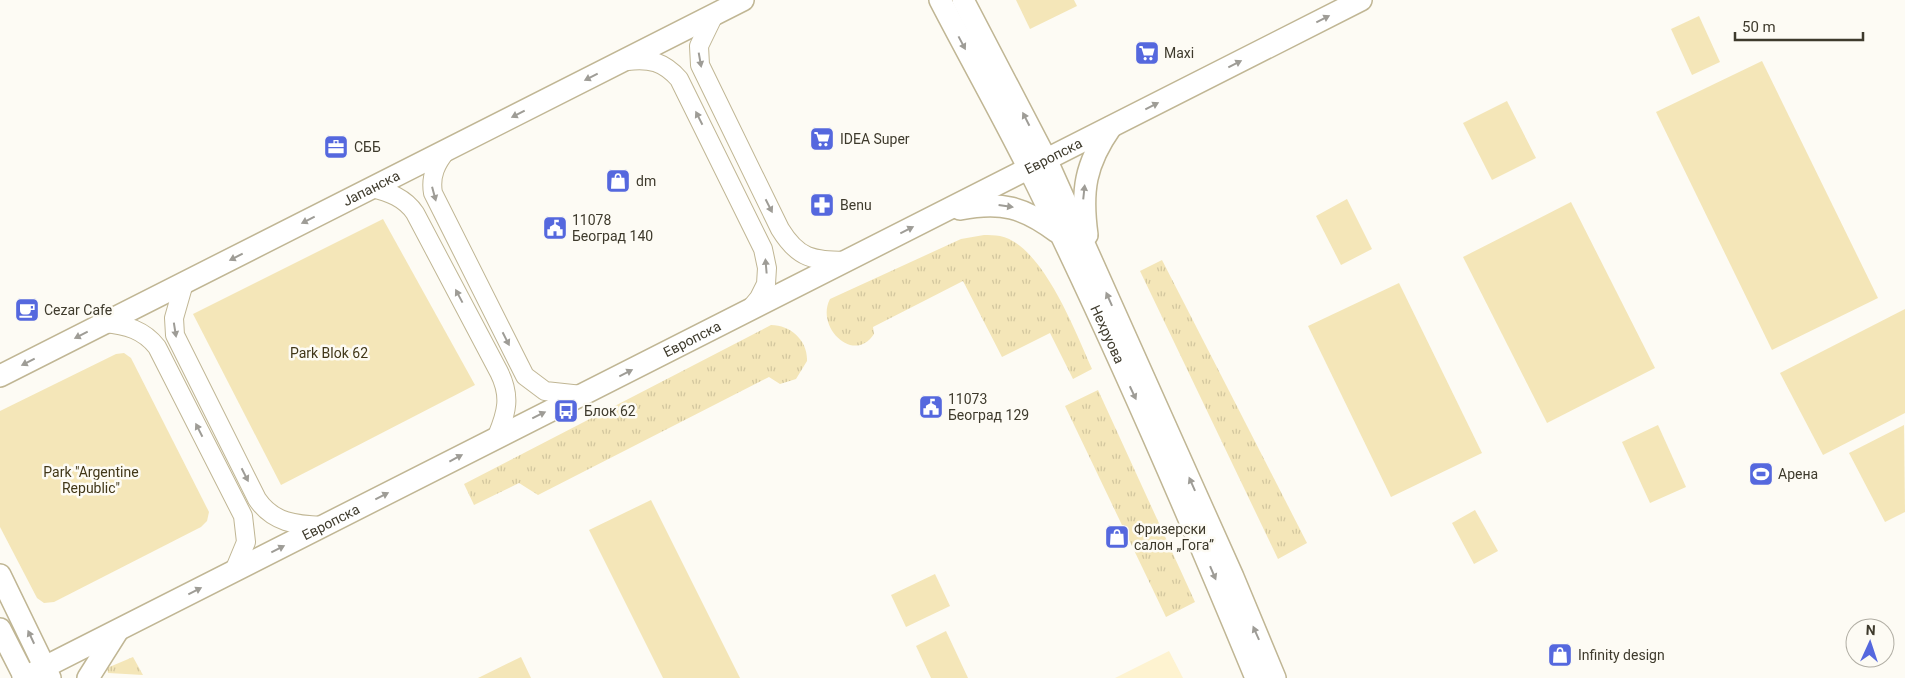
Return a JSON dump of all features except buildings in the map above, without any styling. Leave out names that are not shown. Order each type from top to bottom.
[{"type":"street","name":"Јапанска","points":[[0,376],[743,0]]},
{"type":"street","name":"Нехруова","points":[[940,0],[1091,257],[1275,678]]},
{"type":"street","name":"Нехруова","points":[[963,0],[1037,164],[1058,233],[1174,480],[1256,678]]},
{"type":"street","name":"Европска","points":[[24,678],[47,672],[120,629],[497,436],[582,395],[1358,1]]},
{"type":"street","points":[[714,15],[699,46],[700,65],[780,229],[791,246],[807,257],[819,260],[847,261]]},
{"type":"street","points":[[622,61],[649,59],[660,62],[670,68],[679,79],[763,249],[767,268],[766,284],[750,309]]},
{"type":"street","points":[[1091,257],[1084,192],[1087,174],[1095,152],[1112,126]]},
{"type":"street","points":[[447,150],[439,160],[431,180],[433,193],[525,376],[545,391],[582,395]]},
{"type":"street","points":[[372,188],[393,194],[410,206],[500,372],[508,402],[497,436]]},
{"type":"street","points":[[940,213],[975,206],[997,205],[1018,208],[1042,221],[1058,233]]},
{"type":"street","points":[[184,283],[174,318],[175,336],[257,499],[265,510],[286,522],[323,526]]},
{"type":"street","points":[[105,322],[144,334],[161,356],[243,516],[246,542],[234,571]]},
{"type":"street","points":[[0,575],[47,672]]},
{"type":"street","points":[[0,629],[24,678]]},
{"type":"street","points":[[88,678],[120,629]]},
{"type":"shaded area","points":[[1169,651],[1183,678],[1115,678]]},
{"type":"green space","points":[[1016,0],[1074,0],[1077,6],[1030,29]]},
{"type":"green space","points":[[1699,16],[1720,62],[1692,75],[1671,29]]},
{"type":"green space","points":[[1762,61],[1878,298],[1772,350],[1656,112]]},
{"type":"green space","points":[[1507,101],[1536,158],[1492,180],[1463,123]]},
{"type":"green space","points":[[1347,199],[1372,249],[1341,265],[1316,216]]},
{"type":"green space","points":[[1571,202],[1655,368],[1547,423],[1463,257]]},
{"type":"green space","name":"Park Blok 62","points":[[383,219],[475,385],[281,485],[193,314]]},
{"type":"green space","points":[[984,235],[1000,236],[1015,243],[1030,255],[1056,292],[1092,369],[1073,379],[1050,333],[1002,357],[963,281],[873,327],[874,334],[866,343],[857,346],[847,344],[832,331],[828,321],[827,310],[830,299],[961,239]]},
{"type":"green space","points":[[1162,260],[1307,543],[1278,559],[1140,271]]},
{"type":"green space","points":[[1399,283],[1482,453],[1391,497],[1308,326]]},
{"type":"green space","points":[[1905,309],[1905,413],[1823,455],[1780,373]]},
{"type":"green space","points":[[771,325],[791,331],[805,347],[807,361],[796,379],[780,384],[769,377],[538,495],[519,483],[474,505],[464,484]]},
{"type":"green space","name":"Park \"Argentine Republic\"","points":[[124,353],[131,358],[209,512],[207,521],[201,527],[54,602],[44,603],[37,598],[0,527],[0,411],[116,354]]},
{"type":"green space","points":[[1098,390],[1195,602],[1166,617],[1065,406]]},
{"type":"green space","points":[[1658,425],[1686,487],[1650,503],[1622,442]]},
{"type":"green space","points":[[1904,425],[1905,512],[1885,522],[1849,453]]},
{"type":"green space","points":[[651,500],[740,678],[663,678],[589,530]]},
{"type":"green space","points":[[1475,510],[1498,551],[1474,564],[1452,523]]},
{"type":"green space","points":[[935,574],[950,606],[906,627],[891,595]]},
{"type":"green space","points":[[946,631],[968,678],[931,678],[916,646]]},
{"type":"green space","points":[[133,657],[143,675],[108,673],[107,668]]},
{"type":"green space","points":[[521,657],[531,678],[478,678]]},
{"type":"place","name":"Maxi","points":[[1147,53]]},
{"type":"place","name":"IDEA Super","points":[[822,139]]},
{"type":"place","name":"СББ","points":[[336,147]]},
{"type":"place","name":"dm","points":[[618,181]]},
{"type":"place","name":"Benu","points":[[822,205]]},
{"type":"place","name":"11078 Београд 140","points":[[555,228]]},
{"type":"place","name":"Cezar Cafe","points":[[27,310]]},
{"type":"place","name":"11073 Београд 129","points":[[931,407]]},
{"type":"place","name":"Блок 62","points":[[566,411]]},
{"type":"place","name":"Арена","points":[[1761,474]]},
{"type":"place","name":"Фризерски салон „Гога”","points":[[1117,537]]},
{"type":"place","name":"Infinity design","points":[[1560,655]]}]
